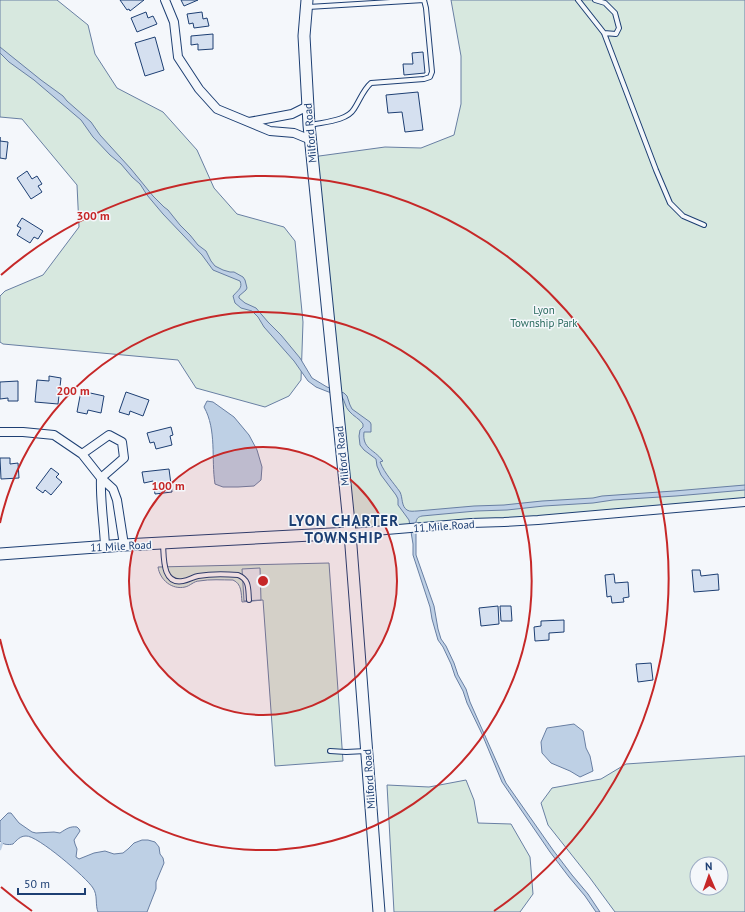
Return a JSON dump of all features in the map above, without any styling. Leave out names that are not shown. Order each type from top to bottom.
[{"type":"street","points":[[165,0],[174,22],[178,57],[199,89],[217,109],[270,131],[294,133],[311,140]]},
{"type":"street","name":"Milford Road","points":[[306,3],[304,36],[309,125],[350,533],[379,912]]},
{"type":"street","points":[[249,122],[292,114],[308,106]]},
{"type":"street","points":[[0,432],[23,432],[54,435],[82,454],[101,478],[113,489],[117,500],[124,545]]},
{"type":"street","points":[[82,454],[109,435],[122,442],[124,458],[101,478],[106,546]]},
{"type":"street","name":"11 Mile Road","points":[[0,554],[106,546],[350,533],[471,523],[538,520],[745,502]]},
{"type":"lane","points":[[306,3],[424,0],[432,72],[430,77],[424,79],[371,82],[353,111],[336,120],[309,125]]},
{"type":"lane","points":[[578,0],[604,33],[656,170],[670,202],[683,216],[704,225]]},
{"type":"lane","points":[[595,0],[605,3],[616,13],[619,28],[616,34],[604,33]]},
{"type":"lane","points":[[163,543],[165,570],[171,579],[182,581],[199,575],[238,575],[246,580],[248,585],[249,600]]},
{"type":"lane","points":[[330,751],[367,751]]},
{"type":"green space","points":[[0,0],[57,0],[88,25],[95,54],[117,88],[163,112],[197,150],[214,188],[237,214],[284,227],[295,241],[303,322],[301,380],[289,396],[265,407],[196,388],[178,360],[3,344],[0,342],[0,296],[5,291],[43,275],[79,227],[77,185],[22,119],[0,117]]},
{"type":"green space","name":"Lyon Township Park","points":[[451,0],[745,0],[745,502],[350,533],[312,157],[385,147],[421,148],[454,135],[461,104],[461,56]]},
{"type":"green space","points":[[329,563],[343,761],[275,766],[263,600],[242,602],[240,586],[233,580],[203,580],[195,582],[189,586],[180,588],[176,587],[164,580],[158,567]]},
{"type":"green space","points":[[745,756],[745,912],[615,912],[548,825],[541,803],[552,788],[601,779],[626,764]]},
{"type":"green space","points":[[466,780],[474,800],[478,823],[511,824],[530,857],[533,894],[520,912],[394,912],[387,785],[429,787]]},
{"type":"shaded area","points":[[260,568],[261,600],[244,601],[242,569]]},
{"type":"water","points":[[0,47],[63,96],[91,122],[100,135],[153,196],[168,210],[198,245],[206,251],[215,266],[223,270],[234,272],[243,277],[247,288],[239,296],[239,298],[245,303],[256,308],[281,335],[300,358],[312,378],[327,387],[344,393],[347,396],[352,409],[370,422],[371,432],[364,432],[365,442],[369,448],[383,461],[380,462],[400,492],[404,506],[407,510],[413,511],[504,505],[745,485],[745,490],[422,516],[416,521],[416,555],[434,606],[441,639],[446,646],[458,675],[466,689],[470,702],[506,783],[553,850],[588,894],[600,912],[596,912],[550,852],[502,782],[451,664],[438,640],[430,607],[413,555],[413,544],[409,520],[398,505],[396,495],[381,475],[376,459],[360,445],[359,436],[363,424],[348,409],[342,397],[316,387],[308,381],[294,361],[264,327],[258,317],[252,311],[241,308],[235,303],[233,296],[240,287],[240,281],[213,270],[202,255],[163,214],[140,184],[93,137],[81,120],[34,80],[9,62],[0,53]]},
{"type":"water","points":[[207,401],[213,402],[234,417],[249,435],[257,450],[262,467],[261,480],[254,486],[223,487],[215,484],[211,425],[204,407]]},
{"type":"water","points":[[574,724],[583,731],[586,748],[590,756],[593,771],[580,777],[551,763],[542,753],[541,742],[547,728]]},
{"type":"water","points":[[8,813],[11,813],[19,823],[36,833],[60,833],[70,827],[77,827],[80,831],[74,840],[77,849],[76,857],[79,859],[94,853],[105,851],[114,854],[123,853],[134,843],[142,840],[155,842],[159,847],[164,863],[156,882],[156,889],[147,912],[98,912],[95,891],[93,888],[72,867],[50,849],[40,842],[26,836],[20,837],[13,844],[8,845],[0,841],[0,821]]},
{"type":"building","points":[[120,0],[144,0],[130,11],[129,9],[127,10]]},
{"type":"building","points":[[181,0],[198,0],[184,6]]},
{"type":"building","points":[[146,12],[148,18],[153,16],[157,24],[137,32],[131,18]]},
{"type":"building","points":[[202,12],[203,19],[207,18],[209,26],[194,28],[193,23],[189,24],[187,14]]},
{"type":"building","points":[[213,34],[213,49],[198,50],[198,44],[191,45],[191,36]]},
{"type":"building","points":[[155,37],[164,70],[145,76],[135,43]]},
{"type":"building","points":[[423,52],[425,73],[404,75],[403,64],[413,64],[412,53]]},
{"type":"building","points":[[418,92],[423,130],[405,132],[402,112],[388,113],[386,95]]},
{"type":"building","points":[[0,141],[8,142],[6,159],[0,158]]},
{"type":"building","points":[[27,171],[32,179],[37,176],[42,184],[38,186],[42,192],[31,199],[17,178]]},
{"type":"building","points":[[22,218],[43,231],[38,239],[34,237],[30,243],[17,235],[21,228],[17,226]]},
{"type":"building","points":[[49,376],[61,378],[58,404],[35,402],[37,380],[49,381]]},
{"type":"building","points":[[18,381],[18,401],[8,401],[8,398],[0,399],[0,382]]},
{"type":"building","points":[[81,391],[104,396],[101,413],[88,410],[87,414],[77,412]]},
{"type":"building","points":[[126,392],[149,400],[143,416],[130,411],[129,415],[119,412]]},
{"type":"building","points":[[171,427],[173,435],[170,436],[172,445],[156,449],[154,442],[150,443],[147,433]]},
{"type":"building","points":[[0,458],[10,458],[10,464],[18,463],[19,478],[1,479]]},
{"type":"building","points":[[51,468],[59,474],[56,477],[62,482],[51,495],[45,490],[43,493],[36,488]]},
{"type":"building","points":[[169,469],[172,492],[155,494],[153,481],[144,483],[142,472]]},
{"type":"building","points":[[692,570],[700,570],[701,576],[718,574],[719,590],[694,592]]},
{"type":"building","points":[[614,574],[615,583],[628,582],[629,597],[623,598],[624,602],[612,603],[611,596],[607,597],[605,575]]},
{"type":"building","points":[[498,606],[499,624],[481,626],[479,608]]},
{"type":"building","points":[[500,606],[511,606],[512,621],[501,621]]},
{"type":"building","points":[[564,620],[564,632],[549,633],[549,640],[535,641],[534,627],[541,626],[541,621]]},
{"type":"building","points":[[651,663],[653,680],[638,682],[636,664]]},
{"type":"waterway","points":[[0,849],[2,843]]},
{"type":"district","name":"LYON CHARTER TOWNSHIP","points":[[344,528]]}]
